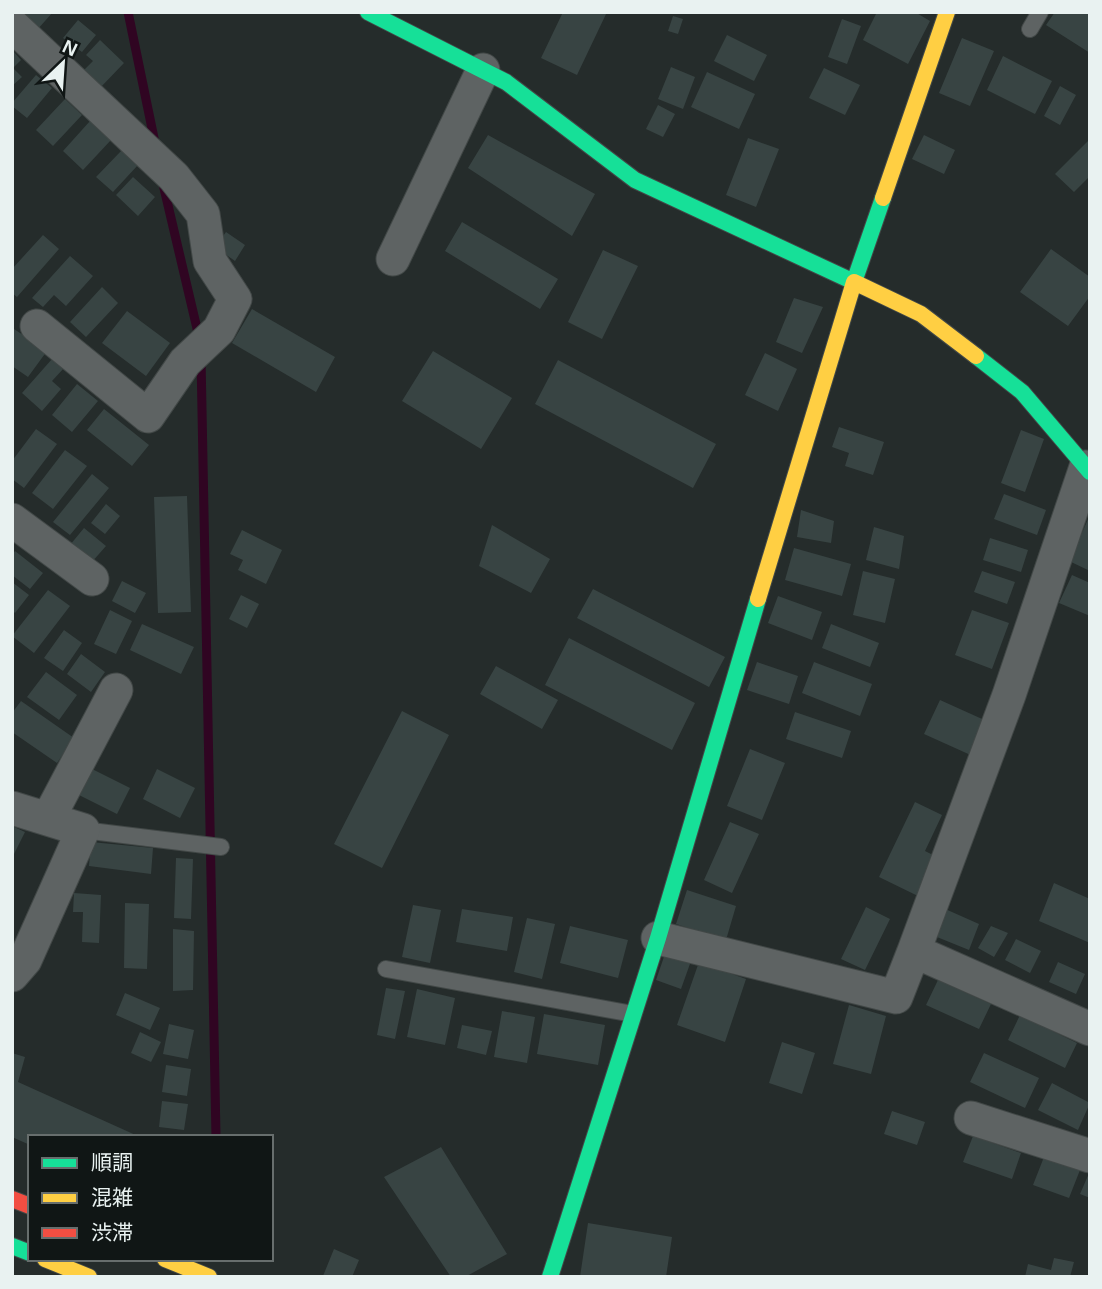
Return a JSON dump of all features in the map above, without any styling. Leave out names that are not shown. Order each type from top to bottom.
[{"type":"street","points":[[368,12],[506,82],[635,180],[921,314],[1021,392],[1088,469],[1010,695],[896,997],[658,938]]},
{"type":"street","points":[[550,1277],[658,938],[719,725],[854,282],[947,12]]},
{"type":"street","points":[[12,25],[174,177],[203,214],[211,261],[235,299],[219,330],[185,362],[148,416],[37,326]]},
{"type":"street","points":[[393,259],[483,70]]},
{"type":"street","points":[[12,520],[92,579]]},
{"type":"street","points":[[48,820],[116,690]]},
{"type":"street","points":[[12,808],[83,830],[25,960],[12,975]]},
{"type":"street","points":[[914,951],[1090,1029]]},
{"type":"street","points":[[971,1118],[1090,1156]]},
{"type":"street","points":[[50,1261],[89,1277]]},
{"type":"street","points":[[170,1261],[209,1277]]},
{"type":"lane","points":[[1030,29],[1040,12]]},
{"type":"lane","points":[[83,830],[221,848]]},
{"type":"lane","points":[[386,969],[633,1014]]},
{"type":"building","points":[[18,12],[53,12],[37,30]]},
{"type":"building","points":[[563,12],[607,12],[577,75],[541,58]]},
{"type":"building","points":[[877,12],[915,12],[930,21],[908,64],[863,40]]},
{"type":"building","points":[[1055,12],[1090,12],[1090,53],[1046,25]]},
{"type":"building","points":[[673,16],[683,19],[678,34],[668,31]]},
{"type":"building","points":[[842,19],[861,26],[847,64],[828,57]]},
{"type":"building","points":[[78,20],[96,35],[82,52],[63,38]]},
{"type":"building","points":[[727,35],[767,55],[754,81],[714,61]]},
{"type":"building","points":[[962,38],[994,51],[970,106],[939,93]]},
{"type":"building","points":[[100,40],[124,63],[99,89],[81,73],[93,61],[86,55]]},
{"type":"building","points":[[14,52],[21,60],[13,68],[22,77],[12,86],[12,54]]},
{"type":"building","points":[[1003,56],[1052,81],[1035,114],[987,90]]},
{"type":"building","points":[[671,67],[695,77],[683,109],[658,99]]},
{"type":"building","points":[[824,68],[860,85],[845,115],[809,98]]},
{"type":"building","points":[[707,72],[755,94],[739,129],[691,107]]},
{"type":"building","points":[[36,75],[52,88],[27,118],[12,106],[12,103]]},
{"type":"building","points":[[1060,86],[1076,95],[1060,125],[1044,116]]},
{"type":"building","points":[[65,99],[82,115],[53,146],[36,130]]},
{"type":"building","points":[[658,105],[675,114],[663,137],[646,129]]},
{"type":"building","points":[[90,121],[111,140],[83,170],[63,151]]},
{"type":"building","points":[[488,135],[595,194],[572,236],[468,168]]},
{"type":"building","points":[[924,135],[955,150],[944,174],[912,159]]},
{"type":"building","points":[[748,138],[779,149],[756,207],[726,195]]},
{"type":"building","points":[[1090,139],[1090,176],[1074,192],[1055,174]]},
{"type":"building","points":[[122,150],[138,165],[113,192],[96,177]]},
{"type":"building","points":[[133,177],[155,197],[138,216],[116,195]]},
{"type":"building","points":[[462,222],[558,279],[540,309],[445,251]]},
{"type":"building","points":[[226,232],[245,245],[235,261],[215,247]]},
{"type":"building","points":[[43,235],[59,249],[17,297],[12,293],[12,269]]},
{"type":"building","points":[[1051,249],[1090,277],[1090,296],[1068,326],[1020,292]]},
{"type":"building","points":[[603,250],[638,266],[602,339],[568,322]]},
{"type":"building","points":[[70,256],[93,276],[66,306],[54,295],[43,307],[32,298]]},
{"type":"building","points":[[102,287],[118,303],[86,337],[70,322]]},
{"type":"building","points":[[794,298],[823,307],[802,353],[776,342]]},
{"type":"building","points":[[252,309],[335,357],[316,392],[232,343]]},
{"type":"building","points":[[127,311],[170,343],[146,376],[102,343]]},
{"type":"building","points":[[14,329],[47,351],[28,377],[12,366]]},
{"type":"building","points":[[433,351],[512,398],[481,449],[402,401]]},
{"type":"building","points":[[765,353],[797,369],[778,411],[745,395]]},
{"type":"building","points":[[52,359],[64,368],[52,381],[61,389],[42,411],[22,393]]},
{"type":"building","points":[[558,360],[716,444],[693,488],[535,404]]},
{"type":"building","points":[[77,384],[98,401],[72,432],[52,415]]},
{"type":"building","points":[[104,409],[149,445],[132,466],[87,430]]},
{"type":"building","points":[[839,427],[884,442],[873,475],[845,466],[849,453],[832,447]]},
{"type":"building","points":[[36,429],[57,444],[24,488],[12,479],[12,461]]},
{"type":"building","points":[[1021,430],[1044,439],[1025,492],[1001,483]]},
{"type":"building","points":[[65,450],[87,466],[53,509],[32,493]]},
{"type":"building","points":[[92,474],[109,488],[70,535],[53,522]]},
{"type":"building","points":[[1004,494],[1046,510],[1037,535],[994,519]]},
{"type":"building","points":[[187,496],[191,612],[158,613],[154,497]]},
{"type":"building","points":[[106,504],[120,516],[105,534],[91,523]]},
{"type":"building","points":[[801,510],[834,521],[831,543],[797,537]]},
{"type":"building","points":[[1090,515],[1090,571],[1069,561]]},
{"type":"building","points":[[492,525],[550,559],[531,593],[479,566]]},
{"type":"building","points":[[874,527],[904,536],[899,569],[866,560]]},
{"type":"building","points":[[84,528],[106,546],[91,563],[70,545]]},
{"type":"building","points":[[242,530],[282,550],[266,584],[238,570],[243,560],[230,554]]},
{"type":"building","points":[[990,538],[1028,550],[1021,572],[983,560]]},
{"type":"building","points":[[794,548],[851,564],[842,596],[785,580]]},
{"type":"building","points":[[15,551],[43,573],[30,589],[12,575],[12,555]]},
{"type":"building","points":[[863,571],[895,579],[885,623],[853,615]]},
{"type":"building","points":[[982,571],[1015,582],[1007,604],[974,592]]},
{"type":"building","points":[[1072,575],[1090,583],[1090,616],[1059,603]]},
{"type":"building","points":[[122,581],[146,593],[135,613],[112,601]]},
{"type":"building","points":[[12,582],[29,595],[15,613],[12,610]]},
{"type":"building","points":[[593,589],[725,657],[709,687],[577,618]]},
{"type":"building","points":[[48,590],[70,606],[34,653],[12,636]]},
{"type":"building","points":[[241,595],[259,604],[247,628],[229,619]]},
{"type":"building","points":[[778,596],[822,612],[812,640],[768,623]]},
{"type":"building","points":[[110,610],[132,621],[116,654],[94,644]]},
{"type":"building","points":[[972,610],[1009,623],[992,669],[955,655]]},
{"type":"building","points":[[142,624],[194,647],[181,674],[130,650]]},
{"type":"building","points":[[831,624],[879,643],[870,667],[822,648]]},
{"type":"building","points":[[64,630],[82,643],[63,671],[44,658]]},
{"type":"building","points":[[569,638],[695,703],[672,750],[545,685]]},
{"type":"building","points":[[81,654],[105,672],[91,692],[67,674]]},
{"type":"building","points":[[757,662],[798,676],[789,704],[747,690]]},
{"type":"building","points":[[814,662],[872,684],[860,716],[802,693]]},
{"type":"building","points":[[496,666],[558,700],[542,729],[480,694]]},
{"type":"building","points":[[46,672],[77,695],[59,720],[27,697]]},
{"type":"building","points":[[940,700],[991,723],[975,757],[924,734]]},
{"type":"building","points":[[21,701],[74,738],[57,763],[12,732],[12,713]]},
{"type":"building","points":[[402,711],[449,735],[382,868],[334,844]]},
{"type":"building","points":[[795,712],[851,731],[842,758],[786,739]]},
{"type":"building","points":[[750,749],[785,763],[762,820],[727,806]]},
{"type":"building","points":[[86,766],[130,788],[117,814],[73,792]]},
{"type":"building","points":[[157,769],[195,788],[180,818],[143,799]]},
{"type":"building","points":[[915,802],[942,815],[925,851],[939,858],[920,897],[879,877]]},
{"type":"building","points":[[730,822],[759,834],[732,893],[704,880]]},
{"type":"building","points":[[12,826],[25,832],[12,858]]},
{"type":"building","points":[[91,842],[153,848],[151,874],[89,866]]},
{"type":"building","points":[[176,858],[193,859],[191,919],[174,918]]},
{"type":"building","points":[[1054,883],[1090,899],[1090,943],[1039,921]]},
{"type":"building","points":[[687,890],[736,906],[726,940],[676,924]]},
{"type":"building","points":[[74,893],[101,895],[99,943],[82,942],[83,912],[73,912]]},
{"type":"building","points":[[125,903],[149,904],[147,969],[124,968]]},
{"type":"building","points":[[413,905],[441,910],[430,963],[402,957]]},
{"type":"building","points":[[866,907],[890,919],[865,970],[841,959]]},
{"type":"building","points":[[943,908],[979,924],[969,950],[932,935]]},
{"type":"building","points":[[462,909],[513,917],[507,951],[456,942]]},
{"type":"building","points":[[527,918],[555,924],[542,979],[514,972]]},
{"type":"building","points":[[570,926],[628,940],[618,978],[560,963]]},
{"type":"building","points":[[991,926],[1008,933],[994,957],[978,948]]},
{"type":"building","points":[[173,929],[194,931],[193,990],[173,991]]},
{"type":"building","points":[[1016,939],[1041,951],[1030,973],[1005,960]]},
{"type":"building","points":[[666,951],[691,961],[681,989],[656,980]]},
{"type":"building","points":[[699,962],[746,979],[725,1042],[677,1025]]},
{"type":"building","points":[[1058,962],[1085,974],[1076,994],[1049,982]]},
{"type":"building","points":[[938,980],[991,1004],[979,1029],[926,1005]]},
{"type":"building","points":[[386,988],[405,991],[395,1039],[377,1035]]},
{"type":"building","points":[[417,989],[455,998],[445,1045],[407,1037]]},
{"type":"building","points":[[125,993],[160,1008],[150,1030],[116,1015]]},
{"type":"building","points":[[849,1005],[886,1016],[871,1074],[833,1064]]},
{"type":"building","points":[[502,1011],[535,1017],[527,1063],[494,1057]]},
{"type":"building","points":[[544,1014],[605,1025],[598,1065],[537,1054]]},
{"type":"building","points":[[1020,1015],[1077,1043],[1065,1068],[1008,1040]]},
{"type":"building","points":[[169,1024],[194,1030],[188,1059],[163,1054]]},
{"type":"building","points":[[462,1025],[492,1031],[486,1055],[457,1048]]},
{"type":"building","points":[[140,1032],[161,1042],[151,1062],[131,1053]]},
{"type":"building","points":[[782,1042],[815,1053],[802,1094],[769,1083]]},
{"type":"building","points":[[12,1053],[25,1057],[18,1082],[136,1135],[28,1135],[28,1144],[12,1137]]},
{"type":"building","points":[[984,1053],[1039,1078],[1025,1108],[970,1082]]},
{"type":"building","points":[[166,1065],[191,1069],[187,1096],[162,1092]]},
{"type":"building","points":[[1052,1083],[1090,1103],[1078,1130],[1038,1110]]},
{"type":"building","points":[[162,1101],[188,1104],[184,1130],[159,1127]]},
{"type":"building","points":[[892,1111],[925,1122],[917,1145],[884,1134]]},
{"type":"building","points":[[973,1136],[1021,1153],[1012,1179],[963,1162]]},
{"type":"building","points":[[441,1147],[507,1254],[465,1277],[451,1277],[384,1177]]},
{"type":"building","points":[[1044,1157],[1080,1170],[1069,1198],[1033,1185]]},
{"type":"building","points":[[1090,1171],[1090,1198],[1080,1194]]},
{"type":"building","points":[[588,1223],[672,1237],[666,1277],[580,1277]]},
{"type":"building","points":[[334,1249],[359,1260],[352,1277],[323,1276]]},
{"type":"building","points":[[1054,1258],[1074,1262],[1070,1277],[1025,1277],[1028,1264],[1051,1270]]},
{"type":"waterway","points":[[128,12],[155,143]]},
{"type":"waterway","points":[[163,184],[199,337]]},
{"type":"waterway","points":[[201,358],[216,1135]]},
{"type":"traffic: fast","points":[[368,12],[506,82],[635,180],[854,282],[883,198]]},
{"type":"traffic: fast","points":[[976,356],[1022,392],[1090,472]]},
{"type":"traffic: fast","points":[[550,1277],[658,938],[758,599]]},
{"type":"traffic: fast","points":[[12,1246],[28,1252]]},
{"type":"traffic: slow","points":[[883,198],[947,12]]},
{"type":"traffic: slow","points":[[758,599],[854,282],[921,314],[976,356]]},
{"type":"traffic: slow","points":[[50,1261],[89,1277]]},
{"type":"traffic: slow","points":[[170,1261],[209,1277]]},
{"type":"traffic: jam","points":[[12,1199],[28,1205]]}]
